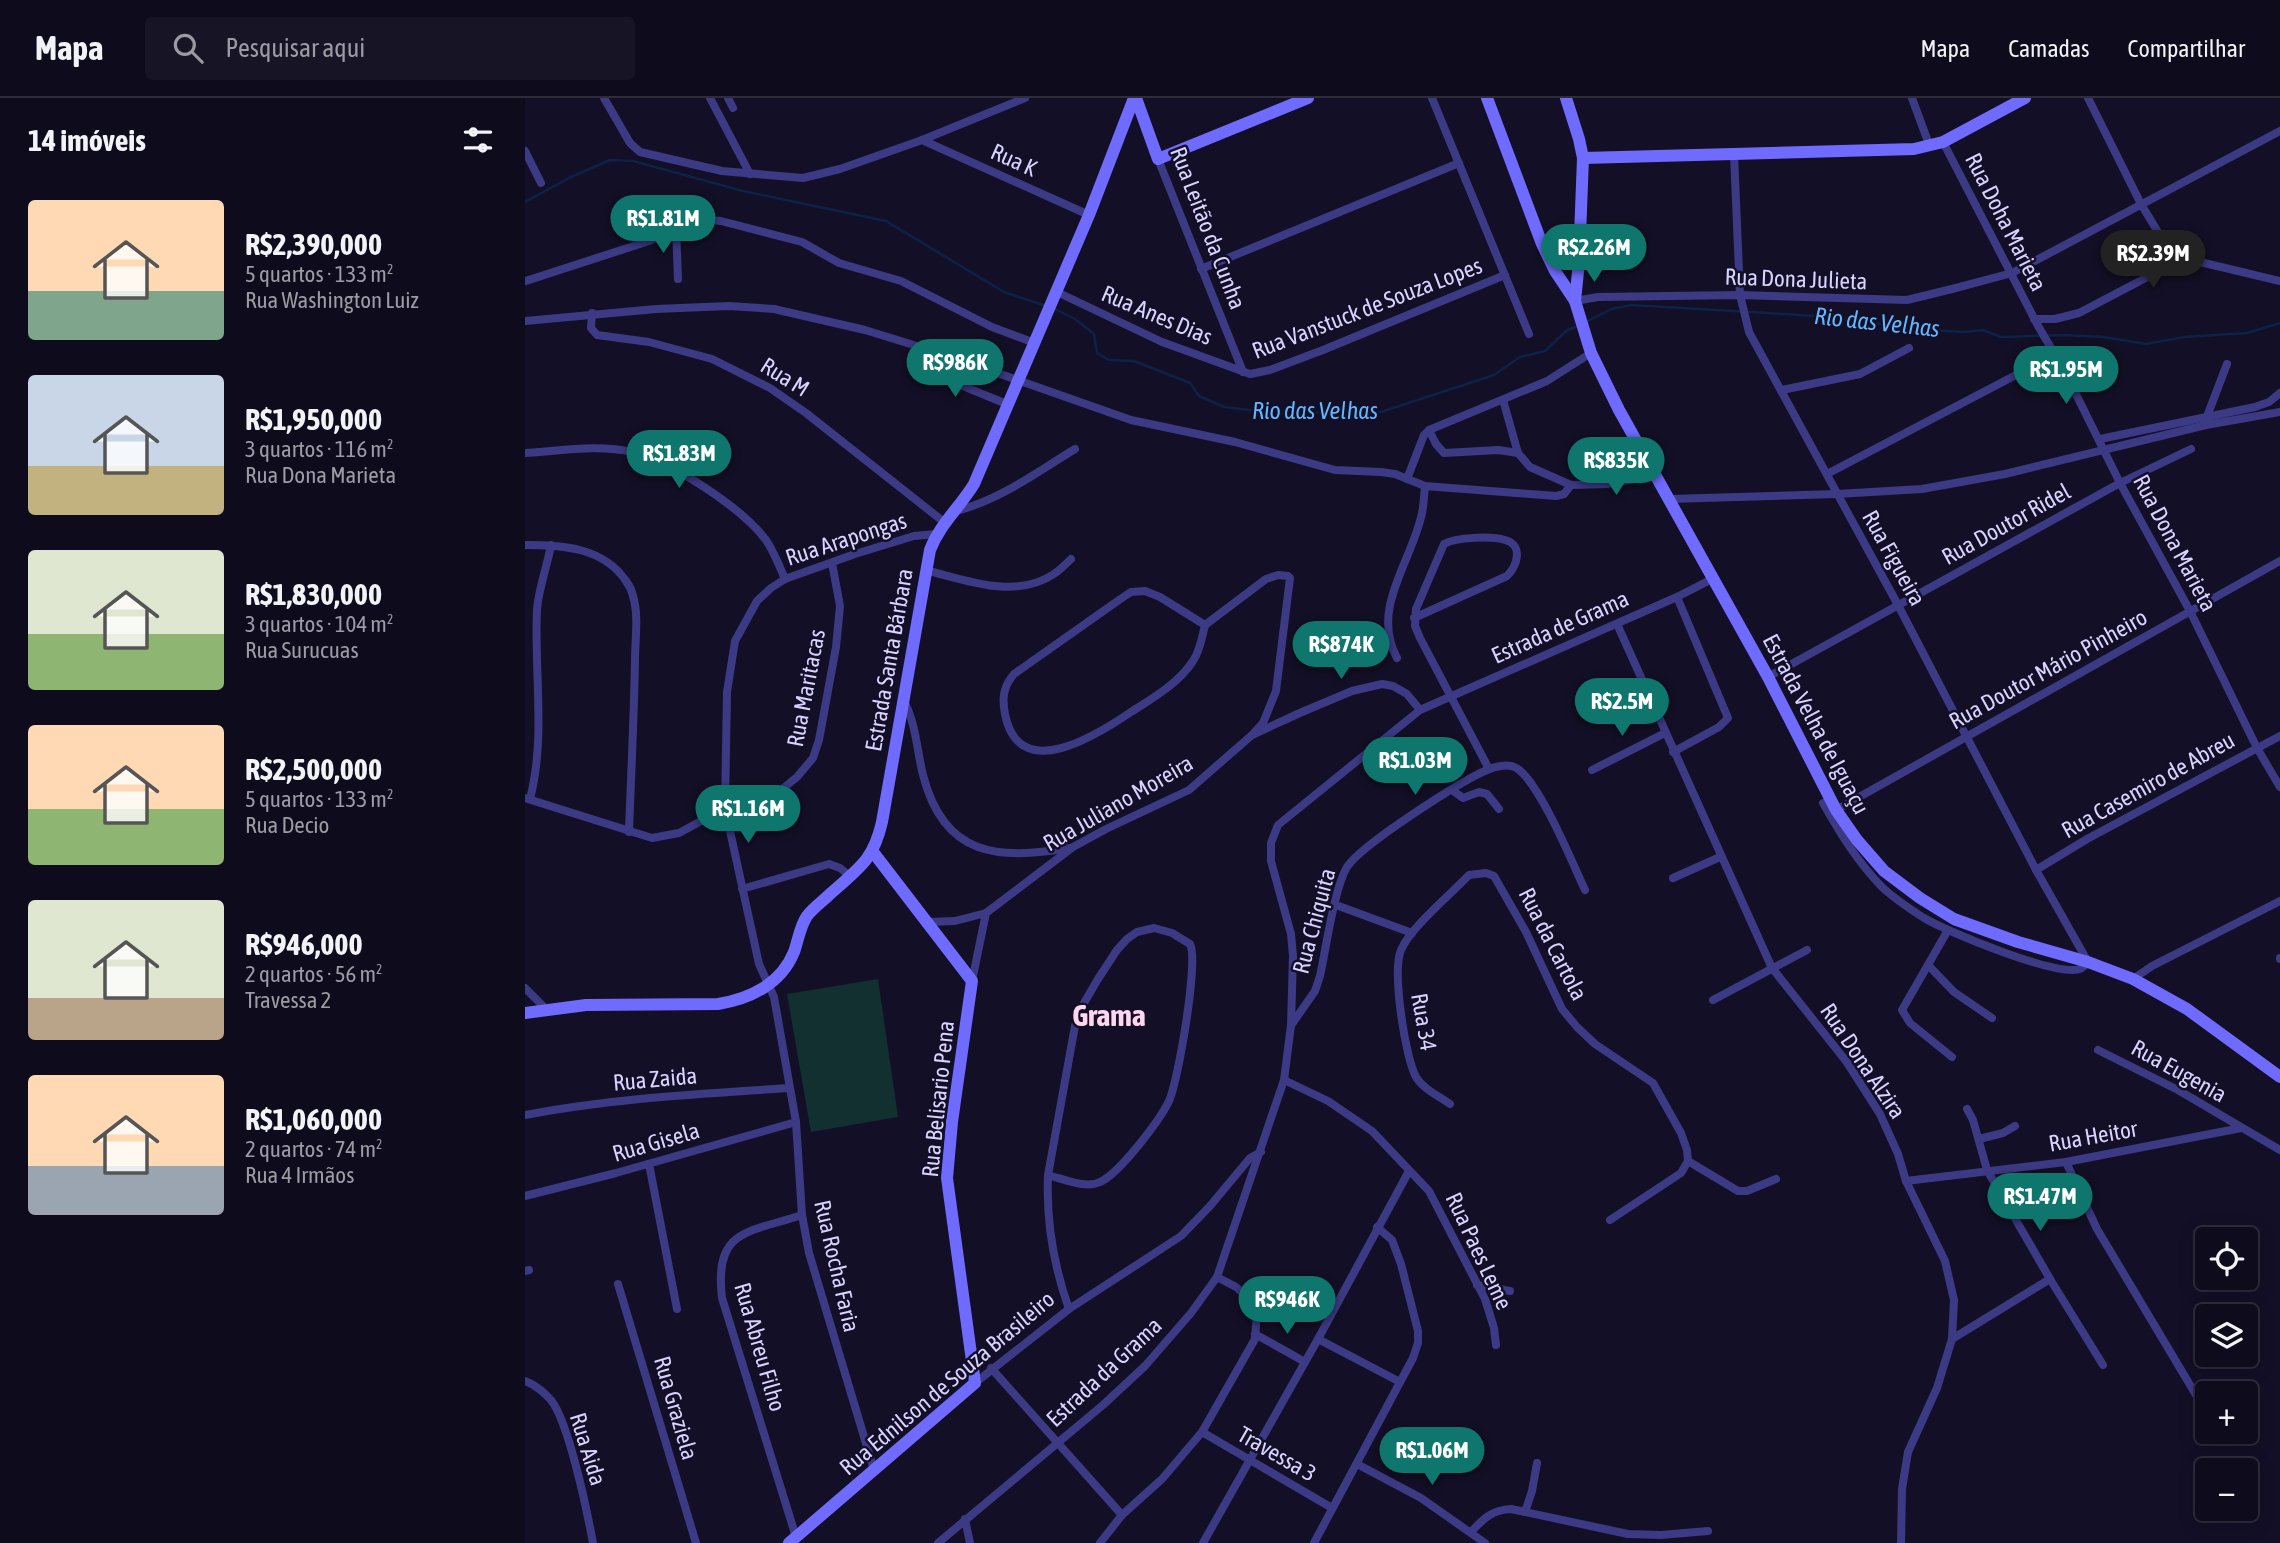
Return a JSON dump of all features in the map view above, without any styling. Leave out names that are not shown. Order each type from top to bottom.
[{"type":"street","points":[[604,98],[630,143],[639,152],[722,171],[803,178],[840,169],[922,140],[1025,98]]},
{"type":"street","points":[[711,98],[750,174]]},
{"type":"street","points":[[728,98],[733,108]]},
{"type":"street","name":"Rua Leitão da Cunha","points":[[1135,98],[1243,372]]},
{"type":"street","name":"Estrada Santa Bárbara","points":[[525,1013],[629,1003],[717,1004],[734,1001],[768,986],[790,962],[806,917],[873,852],[882,821],[925,570],[936,534],[974,484],[1089,215],[1135,98]]},
{"type":"street","points":[[1158,159],[1308,98]]},
{"type":"street","points":[[1431,98],[1529,334]]},
{"type":"street","name":"Estrada Velha de Iguaçu","points":[[1487,98],[1542,244],[1577,307],[1591,353],[1619,410],[1714,578],[1836,810],[1857,840],[1884,871],[1954,919],[2133,979],[2187,1009],[2280,1077]]},
{"type":"street","name":"Estrada Velha de Iguaçu","points":[[1566,98],[1583,159],[1577,307]]},
{"type":"street","name":"Rua Doha Marieta","points":[[1912,98],[2012,273],[2036,322]]},
{"type":"street","points":[[1583,159],[1914,149],[1937,144],[2025,98]]},
{"type":"street","points":[[2088,98],[2141,204],[2176,262]]},
{"type":"street","name":"Rua Dona Julieta","points":[[1577,307],[1598,297],[1907,300],[2012,273],[2280,131]]},
{"type":"street","name":"Rua K","points":[[922,140],[1089,215]]},
{"type":"street","points":[[525,151],[541,183]]},
{"type":"street","name":"Rua Figueira","points":[[1734,154],[1740,297],[1749,332],[1898,605],[2036,870],[2088,962]]},
{"type":"street","points":[[1201,269],[1459,163]]},
{"type":"street","points":[[526,281],[707,219],[802,242],[839,262],[901,281],[992,327],[1035,343]]},
{"type":"street","points":[[676,229],[678,279]]},
{"type":"street","points":[[2036,322],[2080,313],[2176,262],[2196,261],[2280,281]]},
{"type":"street","points":[[1555,271],[1569,273],[1579,262]]},
{"type":"street","name":"Rua Vanstuck de Souza Lopes","points":[[1243,372],[1270,370],[1505,275]]},
{"type":"street","name":"Rua Anes Dias","points":[[1056,294],[1162,342],[1243,372]]},
{"type":"street","points":[[525,321],[592,313],[729,306],[774,309],[865,330],[946,355],[1131,420],[1235,442],[1335,470],[1381,472],[1425,486],[1556,496],[1564,494],[1571,485]]},
{"type":"street","name":"Rua M","points":[[592,313],[591,328],[597,335],[649,342],[712,359],[770,388],[944,522]]},
{"type":"street","name":"Rua Dona Marieta","points":[[2036,322],[2190,611],[2257,748],[2280,786]]},
{"type":"street","points":[[1782,390],[1860,374],[1909,348]]},
{"type":"street","points":[[1827,474],[2053,352]]},
{"type":"street","points":[[1407,479],[1424,435],[1429,429],[1547,381],[1591,353]]},
{"type":"street","points":[[912,365],[1009,405]]},
{"type":"street","points":[[2206,421],[2227,365]]},
{"type":"street","points":[[1669,499],[1922,489],[2005,474],[2105,451],[2262,405],[2280,393]]},
{"type":"street","points":[[1503,400],[1518,453],[1530,467],[1571,485],[1607,484],[1654,472]]},
{"type":"street","points":[[2100,439],[2280,412]]},
{"type":"street","points":[[1429,429],[1444,453],[1498,450],[1518,453]]},
{"type":"street","points":[[525,453],[605,449],[631,451],[671,467],[750,522],[766,540],[785,579]]},
{"type":"street","points":[[956,511],[973,507],[1007,490],[1075,449]]},
{"type":"street","name":"Rua Doutor Ridel","points":[[1767,677],[2120,483],[2191,449]]},
{"type":"street","points":[[1397,658],[1389,644],[1388,617],[1392,595],[1422,514],[1425,486]]},
{"type":"street","name":"Rua Arapongas","points":[[743,889],[725,808],[727,692],[735,642],[757,601],[785,579],[914,536],[936,534]]},
{"type":"street","points":[[1414,618],[1507,576],[1516,564],[1516,548],[1503,539],[1456,539],[1444,544],[1414,618],[1420,638],[1489,769],[1511,766],[1518,769],[1529,782],[1545,807],[1585,890]]},
{"type":"street","points":[[525,545],[563,546],[595,554],[612,566],[626,581],[633,595],[636,615],[629,832]]},
{"type":"street","points":[[551,545],[538,598],[536,694],[540,732],[535,781],[528,799],[652,838],[665,837],[694,826],[725,808]]},
{"type":"street","points":[[925,570],[995,587],[1013,587],[1036,582],[1054,574],[1071,559]]},
{"type":"street","name":"Rua Doutor Mário Pinheiro","points":[[1836,810],[2280,561]]},
{"type":"street","name":"Rua Maritacas","points":[[725,808],[754,804],[775,795],[797,778],[813,758],[837,647],[840,606],[832,563]]},
{"type":"street","points":[[1205,625],[1160,597],[1146,591],[1131,592],[1014,674],[1006,683],[1003,692],[1007,723],[1016,740],[1031,749],[1047,751],[1084,740],[1181,677],[1194,660],[1205,625],[1266,579],[1278,575],[1288,576],[1290,578],[1276,691],[1263,723],[1252,735]]},
{"type":"street","name":"Estrada de Grama","points":[[1291,1025],[1291,934],[1271,861],[1274,833],[1288,815],[1420,710],[1617,624],[1714,578]]},
{"type":"street","points":[[1673,752],[1720,727],[1728,718],[1677,597]]},
{"type":"street","name":"Rua Dona Alzira","points":[[1617,624],[1772,968],[1846,1062],[1880,1114],[1898,1154],[1906,1181],[1945,1261],[1954,1300],[1952,1339],[1937,1388],[1908,1452],[1902,1489],[1901,1543]]},
{"type":"street","name":"Rua Juliano Moreira","points":[[928,922],[955,921],[986,913],[1073,847],[1189,790],[1252,735],[1352,691],[1382,684],[1393,686],[1407,694],[1420,710]]},
{"type":"street","points":[[525,692],[536,694]]},
{"type":"street","points":[[902,698],[911,716],[932,803],[942,820],[964,841],[985,851],[1004,854],[1028,854],[1073,847]]},
{"type":"street","points":[[1592,770],[1665,733]]},
{"type":"street","name":"Rua Casemiro de Abreu","points":[[2036,870],[2087,839],[2280,736]]},
{"type":"street","name":"Rua Chiquita","points":[[1291,1025],[1315,990],[1342,880],[1355,857],[1452,790],[1489,769]]},
{"type":"street","points":[[1452,790],[1463,798],[1479,792],[1487,794],[1499,809]]},
{"type":"street","points":[[1823,803],[1849,850],[1883,887],[1924,918],[1988,947],[2067,970],[2081,968],[2088,962]]},
{"type":"street","points":[[873,852],[972,981]]},
{"type":"street","points":[[1673,878],[1720,857]]},
{"type":"street","points":[[743,889],[829,864],[850,876]]},
{"type":"street","name":"Rua da Cartola","points":[[1469,875],[1486,873],[1494,876],[1526,932],[1562,1009],[1577,1027],[1595,1044],[1653,1083],[1681,1133],[1688,1161]]},
{"type":"street","name":"Rua 34","points":[[1450,1104],[1416,1076],[1407,1046],[1397,968],[1401,949],[1412,933],[1469,875]]},
{"type":"street","name":"Rua Rocha Faria","points":[[743,889],[759,964],[774,997],[796,1122],[802,1215],[809,1253],[874,1470]]},
{"type":"street","points":[[2133,979],[2152,966],[2280,901]]},
{"type":"street","points":[[1336,905],[1412,933]]},
{"type":"street","points":[[972,981],[986,913]]},
{"type":"street","points":[[1048,1175],[1098,1184],[1122,1165],[1170,1098],[1184,1032],[1193,959],[1190,944],[1172,933],[1154,928],[1145,929],[1127,939],[1084,1003],[1075,1027],[1048,1175],[1047,1214],[1050,1242],[1069,1309]]},
{"type":"street","points":[[1948,930],[1909,994],[1902,1013],[1910,1023],[1952,1056]]},
{"type":"street","points":[[1713,1000],[1807,950]]},
{"type":"street","points":[[1928,965],[1954,992],[1992,1018]]},
{"type":"street","name":"Rua Belisario Pena","points":[[972,981],[947,1178],[975,1383]]},
{"type":"street","points":[[525,988],[547,1010]]},
{"type":"street","name":"Estrada da Grama","points":[[938,1543],[1145,1366],[1191,1313],[1217,1277],[1284,1080],[1291,1025]]},
{"type":"street","name":"Rua Eugenia","points":[[2098,1050],[2178,1090],[2241,1128]]},
{"type":"street","name":"Rua Paes Leme","points":[[1284,1080],[1328,1101],[1372,1131],[1429,1191],[1489,1311],[1496,1345]]},
{"type":"street","name":"Rua Zaida","points":[[525,1115],[575,1105],[790,1087]]},
{"type":"street","points":[[1967,1109],[1987,1170],[2103,1365]]},
{"type":"street","name":"Rua Gisela","points":[[525,1196],[796,1122]]},
{"type":"street","points":[[1979,1139],[2003,1133],[2015,1126]]},
{"type":"street","points":[[2241,1128],[2280,1150]]},
{"type":"street","name":"Rua Heitor","points":[[1906,1181],[2066,1162],[2241,1128]]},
{"type":"street","name":"Rua Ednilson de Souza Brasileiro","points":[[793,1540],[991,1368],[1069,1309],[1181,1236],[1210,1206],[1249,1158],[1261,1152]]},
{"type":"street","points":[[1610,1220],[1681,1173],[1688,1161],[1738,1191],[1747,1191],[1776,1179]]},
{"type":"street","points":[[2066,1162],[2097,1229],[2195,1393]]},
{"type":"street","points":[[649,1164],[677,1309]]},
{"type":"street","points":[[1203,1543],[1409,1171]]},
{"type":"street","name":"Rua Abreu Filho","points":[[793,1540],[722,1298],[720,1266],[725,1251],[734,1240],[802,1215]]},
{"type":"street","points":[[1314,1543],[1413,1358],[1418,1343],[1418,1331],[1401,1264],[1392,1240],[1377,1227]]},
{"type":"street","points":[[1100,1543],[1122,1515],[1162,1479],[1202,1432],[1255,1334],[1257,1312],[1251,1300],[1236,1287],[1217,1277]]},
{"type":"street","points":[[1952,1339],[2050,1279]]},
{"type":"street","name":"Rua Graziela","points":[[618,1284],[696,1543]]},
{"type":"street","points":[[1477,1285],[1510,1291]]},
{"type":"street","points":[[1255,1334],[1305,1362]]},
{"type":"street","points":[[1318,1339],[1400,1382]]},
{"type":"street","points":[[991,1368],[1122,1515]]},
{"type":"street","name":"Rua Aida","points":[[525,1381],[552,1402],[560,1419],[567,1437],[593,1543]]},
{"type":"street","name":"Travessa 3","points":[[1202,1432],[1332,1508]]},
{"type":"street","points":[[1525,1512],[1537,1463]]},
{"type":"street","points":[[1357,1464],[1421,1498],[1485,1543]]},
{"type":"street","points":[[1471,1532],[1490,1513],[1499,1510],[1525,1512],[1628,1534],[1661,1535],[1708,1531]]},
{"type":"street","points":[[965,1519],[969,1543]]},
{"type":"green space","points":[[878,979],[898,1117],[811,1132],[787,994]]},
{"type":"waterway","name":"Rio das Velhas","points":[[525,202],[610,160],[633,161],[743,191],[886,221],[1004,292],[1046,306]]},
{"type":"waterway","name":"Rio das Velhas","points":[[1586,322],[1611,309],[1631,305],[1834,317],[1914,329],[1963,332],[1983,330],[2001,337],[2063,335],[2104,337],[2146,344],[2184,337],[2247,333],[2280,323]]},
{"type":"waterway","name":"Rio das Velhas","points":[[1053,308],[1075,319],[1094,334],[1097,353],[1109,360],[1134,361],[1190,383],[1199,396],[1224,407],[1286,414],[1381,412],[1494,375],[1520,357],[1545,351],[1566,331],[1580,325]]},
{"type":"district","name":"Grama","points":[[1109,1015]]}]
